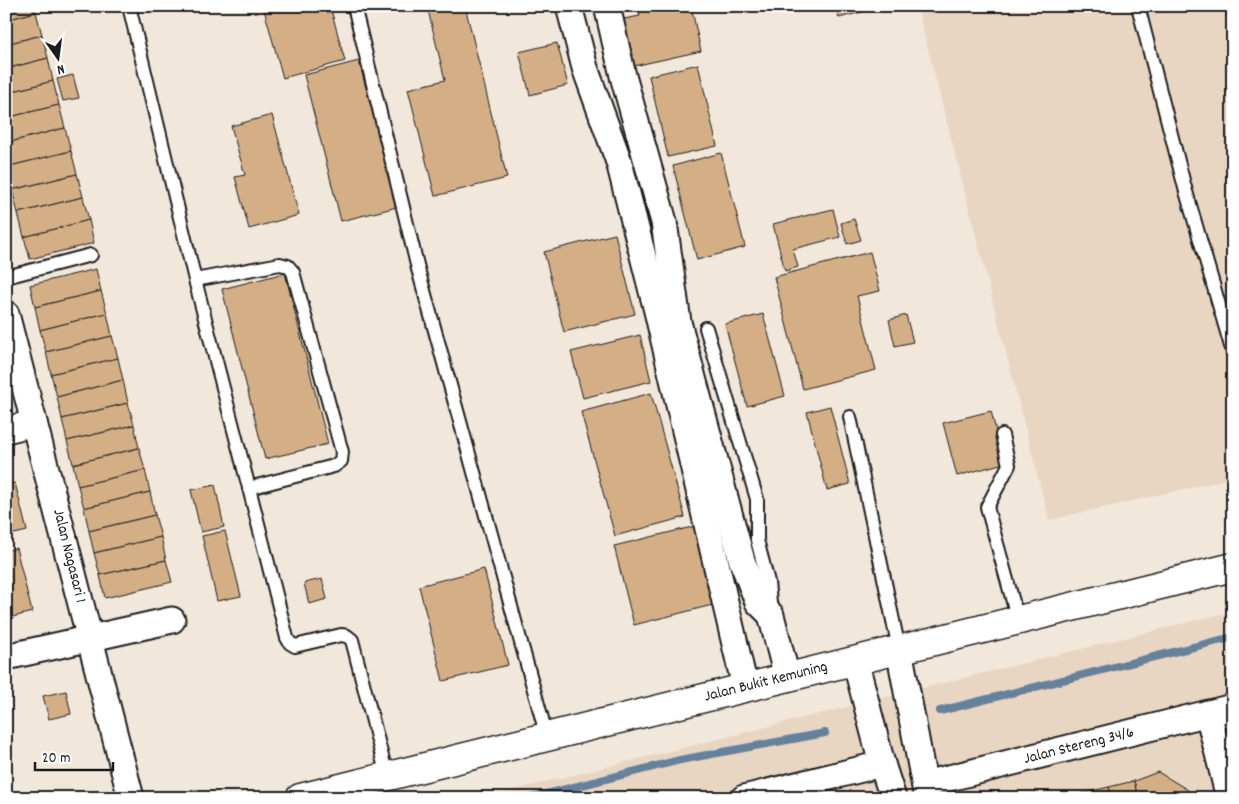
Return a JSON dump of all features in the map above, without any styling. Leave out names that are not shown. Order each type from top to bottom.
[{"type":"main road","name":"Jalan Bukit Kemuning","points":[[300,798],[1233,567]]},
{"type":"street","points":[[569,6],[585,68],[619,162],[660,320],[745,687]]},
{"type":"street","points":[[607,6],[623,76],[664,222],[678,322],[742,562],[758,602],[772,616],[787,677]]},
{"type":"street","name":"Jalan Nagasari 1","points":[[8,327],[131,798]]},
{"type":"street","points":[[6,430],[34,423]]},
{"type":"street","points":[[6,657],[172,620]]},
{"type":"street","points":[[899,650],[926,791]]},
{"type":"street","points":[[855,660],[882,764],[893,798]]},
{"type":"street","name":"Jalan Stereng 34/6","points":[[926,791],[1233,707]]},
{"type":"street","points":[[1208,713],[1229,798]]},
{"type":"street","points":[[744,798],[882,764]]},
{"type":"lane","points":[[129,6],[195,280],[287,638],[295,646],[341,635],[347,636],[352,640],[387,776]]},
{"type":"lane","points":[[354,6],[418,269],[547,737]]},
{"type":"lane","points":[[1138,6],[1185,188],[1233,353]]},
{"type":"lane","points":[[6,277],[92,255]]},
{"type":"lane","points":[[195,280],[280,264],[288,266],[293,272],[342,452],[341,461],[334,466],[249,488]]},
{"type":"lane","points":[[706,328],[757,498],[757,540],[768,582],[772,616]]},
{"type":"lane","points":[[850,417],[899,650]]},
{"type":"lane","points":[[1002,435],[1009,465],[987,507],[1018,620]]},
{"type":"shaded area","points":[[917,6],[1233,6],[1233,478],[1049,520]]},
{"type":"shaded area","points":[[1233,611],[1233,798],[481,798]]},
{"type":"building","points":[[6,6],[34,6],[36,12],[6,20]]},
{"type":"building","points":[[263,6],[330,6],[345,61],[283,78]]},
{"type":"building","points":[[427,6],[465,6],[507,178],[435,196],[408,89],[445,80]]},
{"type":"building","points":[[638,6],[668,6],[669,9],[691,6],[701,51],[634,66],[624,19],[640,16]]},
{"type":"building","points":[[835,6],[868,6],[869,10],[839,18]]},
{"type":"building","points":[[36,12],[42,35],[6,44],[6,20]]},
{"type":"building","points":[[42,35],[48,58],[6,69],[6,44]]},
{"type":"building","points":[[557,43],[568,85],[530,95],[519,52]]},
{"type":"building","points":[[48,58],[53,81],[6,93],[6,69]]},
{"type":"building","points":[[359,61],[397,207],[341,221],[304,75]]},
{"type":"building","points":[[698,64],[717,146],[668,157],[649,76]]},
{"type":"building","points":[[73,75],[79,98],[63,101],[57,79]]},
{"type":"building","points":[[53,81],[59,105],[6,118],[6,93]]},
{"type":"building","points":[[59,105],[65,128],[6,143],[6,118]]},
{"type":"building","points":[[272,115],[299,215],[249,229],[235,177],[245,175],[231,126]]},
{"type":"building","points":[[65,128],[71,151],[6,167],[6,143]]},
{"type":"building","points":[[71,151],[77,174],[12,190],[6,167]]},
{"type":"building","points":[[721,153],[745,247],[697,260],[673,166]]},
{"type":"building","points":[[77,174],[83,197],[18,213],[12,190]]},
{"type":"building","points":[[83,197],[89,220],[24,237],[18,213]]},
{"type":"building","points":[[833,209],[840,237],[793,249],[798,267],[785,271],[773,224]]},
{"type":"building","points":[[854,219],[861,240],[847,244],[841,223]]},
{"type":"building","points":[[89,220],[94,243],[30,259],[24,237]]},
{"type":"building","points":[[615,234],[635,314],[564,332],[544,252]]},
{"type":"building","points":[[870,252],[880,291],[857,296],[876,370],[803,389],[774,277]]},
{"type":"building","points":[[96,269],[101,291],[35,307],[30,285]]},
{"type":"building","points":[[285,273],[328,444],[265,459],[222,289]]},
{"type":"building","points":[[101,291],[107,313],[40,330],[35,307]]},
{"type":"building","points":[[107,313],[112,336],[46,352],[40,330]]},
{"type":"building","points":[[763,314],[785,396],[747,406],[725,324]]},
{"type":"building","points":[[906,315],[913,342],[895,346],[889,320]]},
{"type":"building","points":[[640,335],[651,381],[583,398],[571,352]]},
{"type":"building","points":[[112,336],[118,358],[51,374],[46,352]]},
{"type":"building","points":[[118,358],[123,380],[57,397],[51,374]]},
{"type":"building","points":[[123,380],[128,403],[62,419],[57,397]]},
{"type":"building","points":[[651,393],[685,517],[615,536],[581,412]]},
{"type":"building","points":[[128,403],[134,425],[67,441],[62,419]]},
{"type":"building","points":[[830,406],[850,484],[827,490],[807,412]]},
{"type":"building","points":[[991,411],[1004,463],[957,476],[943,423]]},
{"type":"building","points":[[134,425],[139,448],[73,464],[67,441]]},
{"type":"building","points":[[139,448],[145,470],[78,486],[73,464]]},
{"type":"building","points":[[145,470],[150,492],[84,508],[78,486]]},
{"type":"building","points":[[15,483],[27,531],[6,536],[6,485]]},
{"type":"building","points":[[215,485],[224,527],[201,532],[191,490]]},
{"type":"building","points":[[150,492],[155,515],[89,531],[84,508]]},
{"type":"building","points":[[155,515],[161,537],[94,553],[89,531]]},
{"type":"building","points":[[700,525],[720,603],[634,625],[614,546]]},
{"type":"building","points":[[225,531],[241,596],[217,601],[202,536]]},
{"type":"building","points":[[161,537],[166,560],[100,575],[94,553]]},
{"type":"building","points":[[16,548],[32,612],[9,618],[6,607],[6,551]]},
{"type":"building","points":[[166,560],[172,582],[105,598],[100,575]]},
{"type":"building","points":[[484,569],[508,665],[443,681],[419,586]]},
{"type":"building","points":[[322,579],[327,599],[309,604],[304,583]]},
{"type":"building","points":[[66,691],[71,714],[49,719],[43,696]]},
{"type":"building","points":[[1158,772],[1188,790],[1191,798],[1138,798],[1134,781]]},
{"type":"building","points":[[1134,781],[1138,798],[1112,798],[1109,787]]},
{"type":"building","points":[[1109,787],[1112,798],[1084,798],[1083,793]]},
{"type":"building","points":[[1083,793],[1084,798],[1065,798]]},
{"type":"waterway","points":[[940,711],[1233,637]]},
{"type":"waterway","points":[[531,798],[680,760],[825,733]]}]
